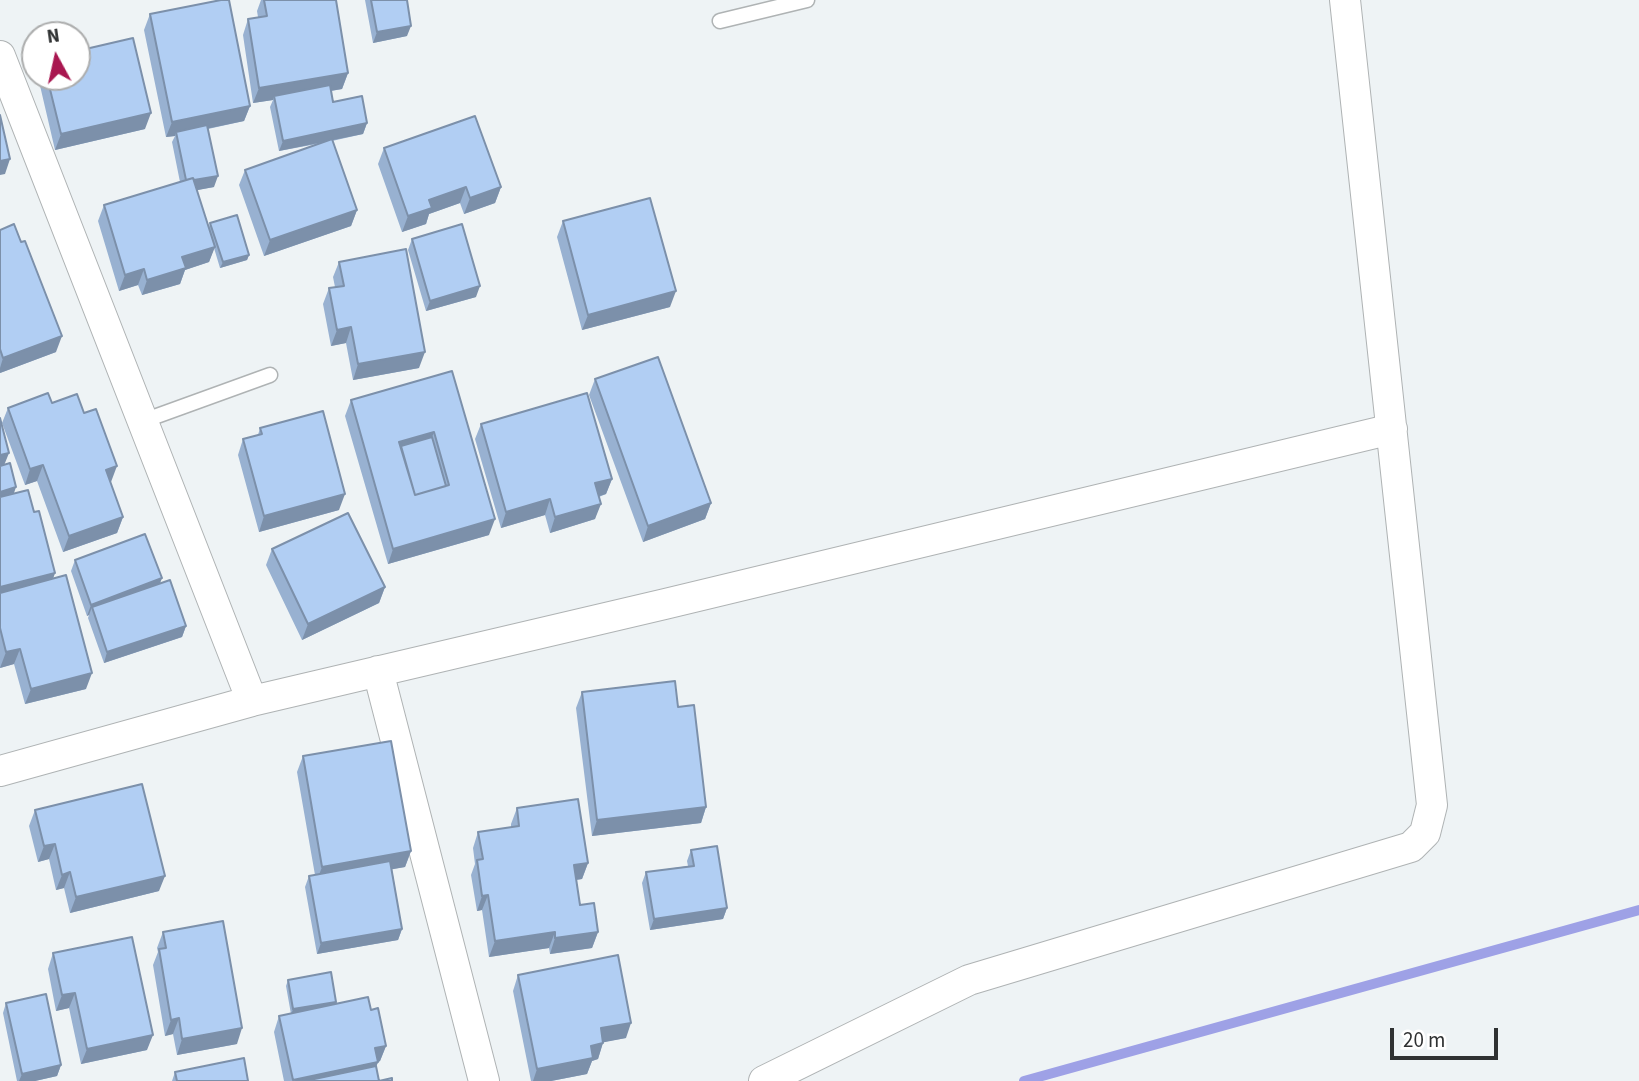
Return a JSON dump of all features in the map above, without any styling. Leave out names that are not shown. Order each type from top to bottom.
[{"type":"street","points":[[764,1081],[969,980],[1411,847],[1425,833],[1432,805],[1345,0]]},
{"type":"street","points":[[0,56],[252,701]]},
{"type":"street","points":[[0,771],[252,701],[1392,429]]},
{"type":"street","points":[[378,671],[484,1081]]},
{"type":"lane","points":[[720,21],[807,0]]},
{"type":"lane","points":[[143,421],[271,375]]},
{"type":"building","points":[[229,0],[250,106],[172,122],[150,14]]},
{"type":"building","points":[[264,0],[336,0],[348,73],[259,88],[248,19],[267,16]]},
{"type":"building","points":[[371,0],[407,0],[411,26],[377,32]]},
{"type":"building","points":[[133,38],[151,113],[61,134],[50,91],[91,91],[91,48]]},
{"type":"building","points":[[330,85],[333,102],[362,96],[367,123],[283,141],[274,96]]},
{"type":"building","points":[[0,115],[10,159],[0,161]]},
{"type":"building","points":[[475,116],[501,187],[470,198],[466,187],[429,200],[432,208],[408,216],[384,148]]},
{"type":"building","points":[[207,125],[218,176],[186,180],[176,132]]},
{"type":"building","points":[[332,139],[357,210],[270,240],[245,170]]},
{"type":"building","points":[[193,178],[215,247],[182,257],[186,268],[147,280],[144,269],[125,275],[104,205]]},
{"type":"building","points":[[650,198],[676,291],[588,315],[563,221]]},
{"type":"building","points":[[237,215],[249,255],[223,262],[210,223]]},
{"type":"building","points":[[14,224],[21,242],[25,241],[62,336],[3,358],[0,349],[0,230]]},
{"type":"building","points":[[462,224],[480,286],[430,301],[412,239]]},
{"type":"building","points":[[406,249],[425,352],[358,364],[351,327],[337,330],[329,288],[344,286],[339,262]]},
{"type":"building","points":[[658,357],[711,503],[648,526],[595,379]]},
{"type":"building","points":[[452,371],[495,519],[393,549],[351,400]],"holes":[[[434,432],[449,485],[415,495],[399,442]]]},
{"type":"building","points":[[48,393],[52,403],[77,394],[84,413],[96,409],[117,466],[106,470],[123,517],[69,536],[43,465],[30,469],[8,408]]},
{"type":"building","points":[[587,393],[612,479],[595,483],[601,504],[555,517],[550,499],[506,512],[481,424]]},
{"type":"building","points":[[323,411],[345,494],[264,516],[243,439],[262,434],[260,428]]},
{"type":"building","points":[[0,418],[9,453],[0,455]]},
{"type":"building","points":[[432,437],[446,486],[415,495],[401,446]]},
{"type":"building","points":[[10,463],[16,487],[0,492],[0,466]]},
{"type":"building","points":[[28,490],[34,512],[39,511],[55,573],[0,587],[0,497]]},
{"type":"building","points":[[348,513],[385,587],[308,624],[272,549]]},
{"type":"building","points":[[145,534],[162,578],[91,605],[75,560]]},
{"type":"building","points":[[66,575],[92,673],[31,689],[20,649],[6,652],[0,628],[0,593]]},
{"type":"building","points":[[170,580],[186,626],[107,652],[92,607]]},
{"type":"building","points":[[675,681],[678,707],[694,705],[706,807],[597,820],[582,692]]},
{"type":"building","points":[[391,741],[411,851],[322,867],[303,756]]},
{"type":"building","points":[[142,784],[165,876],[76,897],[70,872],[62,875],[55,844],[44,846],[35,810]]},
{"type":"building","points":[[578,799],[588,863],[574,865],[580,905],[594,903],[598,932],[555,938],[555,932],[495,941],[488,895],[482,896],[477,860],[483,859],[478,832],[519,826],[517,808]]},
{"type":"building","points":[[717,846],[727,908],[654,919],[646,872],[694,866],[691,850]]},
{"type":"building","points":[[390,861],[402,929],[321,943],[309,876]]},
{"type":"building","points":[[223,921],[242,1028],[182,1039],[179,1018],[171,1020],[159,949],[166,948],[163,932]]},
{"type":"building","points":[[132,937],[153,1035],[87,1049],[75,993],[62,995],[53,953]]},
{"type":"building","points":[[618,955],[631,1023],[601,1028],[603,1043],[591,1046],[593,1058],[537,1069],[518,975]]},
{"type":"building","points":[[331,972],[336,1002],[293,1009],[288,980]]},
{"type":"building","points":[[46,994],[61,1065],[22,1074],[6,1003]]},
{"type":"building","points":[[368,997],[371,1010],[378,1008],[386,1046],[375,1048],[378,1062],[293,1080],[279,1016]]},
{"type":"building","points":[[244,1058],[248,1081],[177,1081],[175,1072]]},
{"type":"building","points":[[376,1066],[379,1081],[305,1081]]},
{"type":"waterway","points":[[1024,1081],[1639,910]]}]
